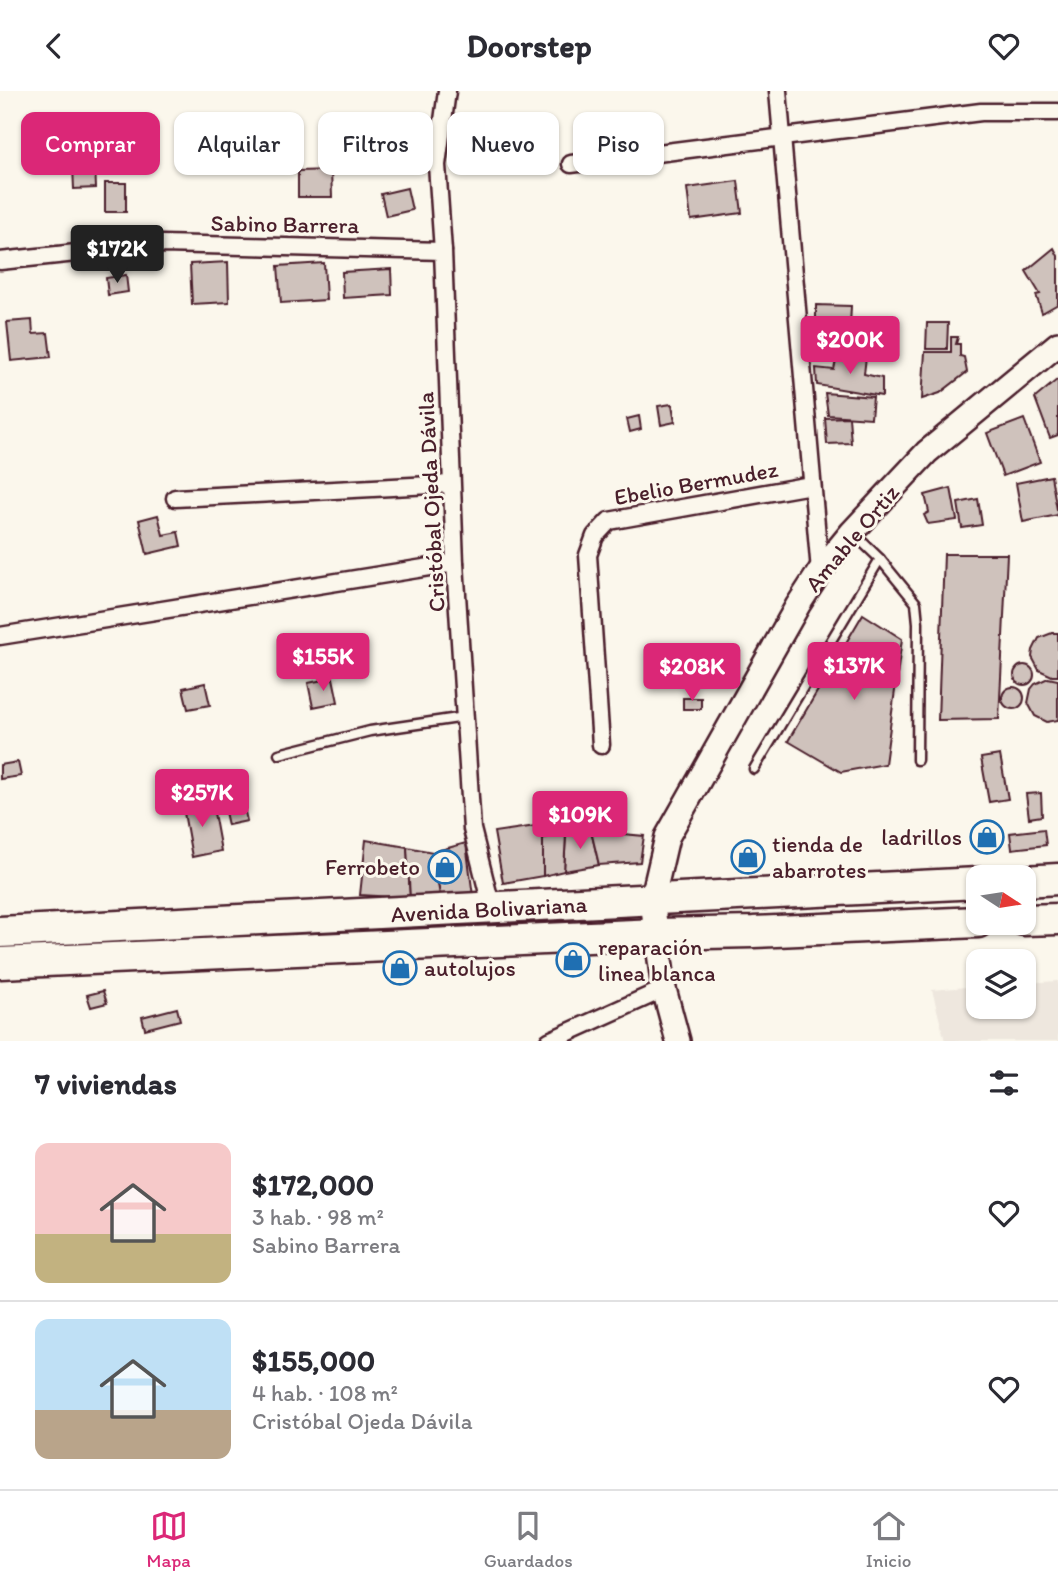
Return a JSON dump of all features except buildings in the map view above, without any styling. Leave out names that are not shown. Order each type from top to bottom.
[{"type":"highway","points":[[1036,880],[1058,879]]},
{"type":"highway","name":"Avenida Bolivariana","points":[[0,932],[966,884]]},
{"type":"highway","points":[[1036,920],[1058,919]]},
{"type":"highway","name":"Avenida Bolivariana","points":[[0,963],[966,923]]},
{"type":"street","name":"Cristóbal Ojeda Dávila","points":[[447,91],[438,165],[455,563],[472,829],[492,909]]},
{"type":"street","points":[[778,91],[820,571]]},
{"type":"street","points":[[570,164],[981,112],[1058,111]]},
{"type":"street","name":"Sabino Barrera","points":[[0,261],[162,244],[443,251]]},
{"type":"street","name":"Amable Ortiz","points":[[678,1041],[664,989],[652,901],[667,837],[798,605],[820,571],[852,532],[927,452],[1058,344]]},
{"type":"street","points":[[174,498],[451,484]]},
{"type":"street","name":"Ebelio Bermudez","points":[[601,745],[588,555],[595,536],[609,521],[811,485]]},
{"type":"street","points":[[0,636],[455,563]]},
{"type":"street","points":[[549,1041],[664,989]]},
{"type":"lane","points":[[852,532],[880,559],[916,603],[917,760]]},
{"type":"lane","points":[[754,769],[880,559]]},
{"type":"lane","points":[[279,754],[370,731],[465,716]]},
{"type":"shaded area","points":[[1058,981],[1058,1041],[945,1041],[932,990],[966,987],[966,1019],[1036,1019],[1036,982]]},
{"type":"place","name":"ladrillos","points":[[987,837]]},
{"type":"place","name":"tienda de abarrotes","points":[[748,857]]},
{"type":"place","name":"Ferrobeto","points":[[445,867]]},
{"type":"place","name":"reparación linea blanca","points":[[573,960]]},
{"type":"place","name":"autolujos","points":[[400,968]]}]
